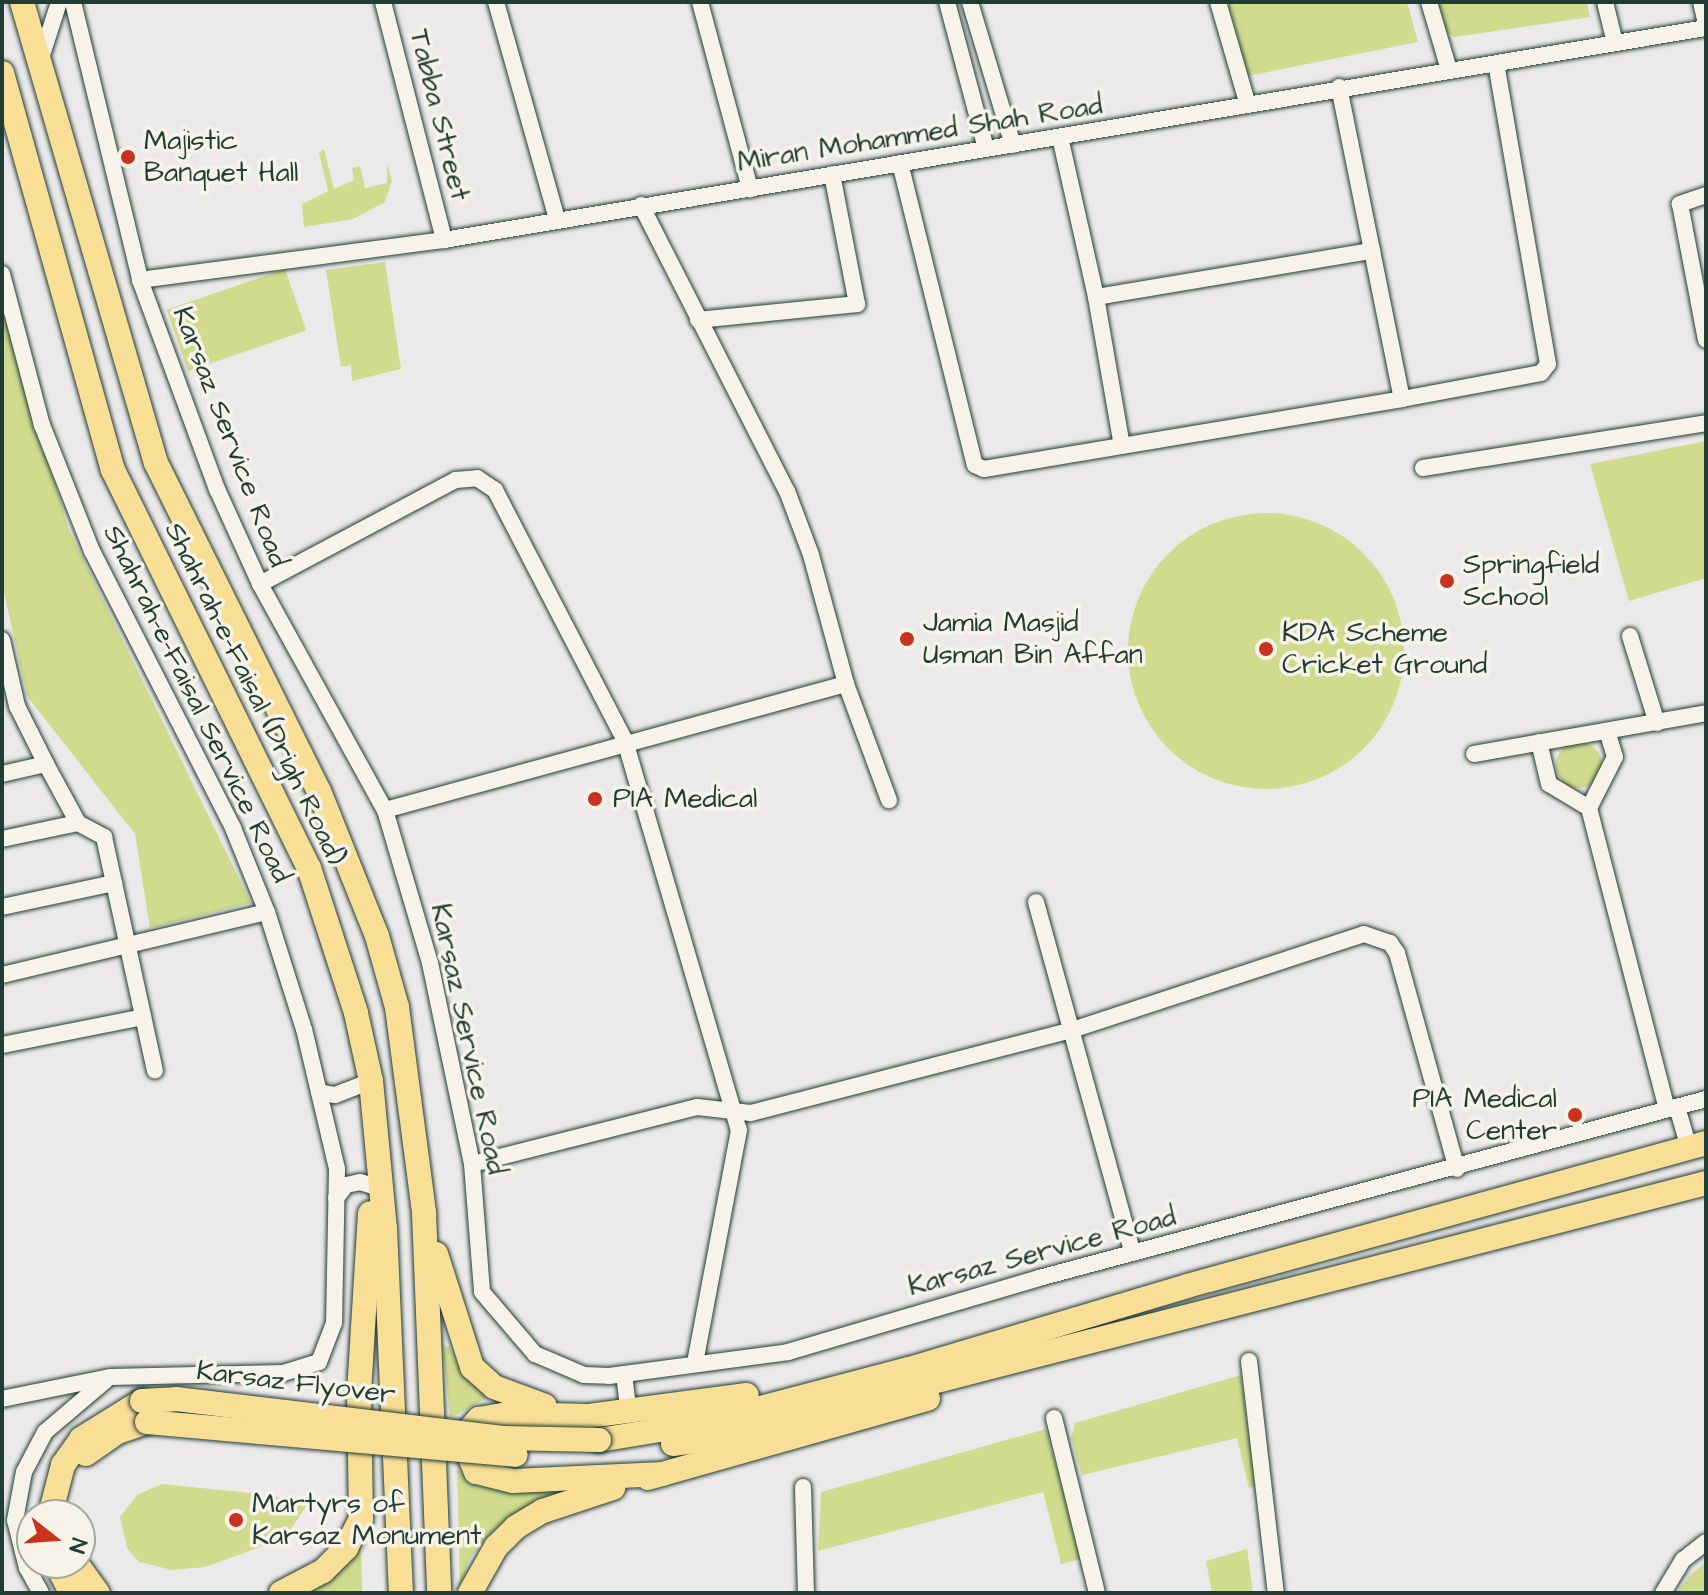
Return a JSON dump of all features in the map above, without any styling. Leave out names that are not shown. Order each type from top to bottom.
[{"type":"highway","name":"Shahrah-e-Faisal (Drigh Road)","points":[[22,2],[156,463],[319,791],[377,936],[410,1081],[424,1213]]},
{"type":"highway","name":"Shahrah-e-Faisal (Drigh Road)","points":[[2,73],[113,470],[309,868],[337,946],[371,1081],[380,1188],[401,1593]]},
{"type":"highway","points":[[599,1447],[909,1369],[1187,1286],[1697,1146]]},
{"type":"highway","points":[[54,1499],[63,1465],[81,1439],[145,1411],[491,1453],[715,1438],[1706,1183]]},
{"type":"highway","points":[[281,1593],[323,1571],[346,1548],[361,1519],[363,1457],[359,1393],[370,1195],[380,1188]]},
{"type":"highway","points":[[424,1213],[453,1322],[472,1367],[494,1387],[525,1402],[589,1416]]},
{"type":"highway","points":[[424,1213],[439,1593]]},
{"type":"highway","points":[[663,1474],[513,1481],[476,1472],[467,1451],[469,1430],[479,1419],[508,1414],[589,1416],[766,1391],[1115,1296],[1187,1286]]},
{"type":"highway","points":[[470,1593],[496,1547],[516,1527],[578,1498],[1034,1370],[1168,1323]]},
{"type":"highway","points":[[68,1499],[72,1479],[87,1452],[145,1411]]},
{"type":"street","points":[[40,62],[59,2]]},
{"type":"street","name":"Karsaz Service Road","points":[[73,2],[140,280],[217,489],[260,584],[385,810],[430,963],[472,1164],[482,1292],[535,1354],[584,1375],[624,1374],[788,1352],[1133,1253],[1457,1169],[1706,1099]]},
{"type":"street","name":"Tabba Street","points":[[383,2],[444,240]]},
{"type":"street","points":[[496,2],[557,219]]},
{"type":"street","points":[[700,2],[750,189]]},
{"type":"street","points":[[947,2],[986,149]]},
{"type":"street","points":[[970,2],[1013,145]]},
{"type":"street","points":[[1218,2],[1248,105]]},
{"type":"street","points":[[1429,2],[1449,70]]},
{"type":"street","points":[[1605,2],[1615,43]]},
{"type":"street","points":[[1701,2],[1706,26]]},
{"type":"street","name":"Miran Mohammed Shah Road","points":[[140,280],[444,240],[1706,26]]},
{"type":"street","points":[[900,163],[975,465],[984,469],[1122,446],[1541,373],[1548,364],[1496,63]]},
{"type":"street","points":[[1339,87],[1402,399]]},
{"type":"street","points":[[1060,137],[1096,297],[1122,446]]},
{"type":"street","points":[[698,320],[857,304],[832,174]]},
{"type":"street","points":[[1706,195],[1680,204],[1706,340]]},
{"type":"street","points":[[641,205],[787,491],[811,555],[846,684],[889,800]]},
{"type":"street","points":[[1096,297],[1372,251]]},
{"type":"street","name":"Shahrah-e-Faisal Service Road","points":[[2,274],[42,425],[92,551],[233,828],[267,912],[319,1092],[337,1169],[334,1323],[319,1362],[283,1373],[110,1377],[2,1399]]},
{"type":"street","points":[[1423,468],[1706,423]]},
{"type":"street","points":[[260,584],[456,480],[477,478],[495,490],[625,741],[739,1130],[695,1363]]},
{"type":"street","points":[[1630,636],[1657,723]]},
{"type":"street","points":[[2,640],[17,706],[46,764],[78,823],[104,837],[155,1071]]},
{"type":"street","points":[[385,810],[625,741],[846,684]]},
{"type":"street","points":[[1474,754],[1706,713]]},
{"type":"street","points":[[1607,731],[1615,757],[1589,808],[1672,1108],[1697,1146]]},
{"type":"street","points":[[1539,742],[1549,784],[1589,808]]},
{"type":"street","points":[[2,774],[46,764]]},
{"type":"street","points":[[2,839],[78,823]]},
{"type":"street","points":[[2,907],[114,883]]},
{"type":"street","points":[[1036,902],[1133,1253]]},
{"type":"street","points":[[2,975],[128,948],[267,912]]},
{"type":"street","points":[[472,1164],[697,1107],[751,1113],[1072,1030],[1347,939],[1378,937],[1397,953],[1457,1169]]},
{"type":"street","points":[[2,1045],[143,1017]]},
{"type":"street","points":[[319,1092],[335,1095],[371,1081]]},
{"type":"street","points":[[336,1198],[346,1185],[360,1182],[380,1188]]},
{"type":"street","points":[[1249,1361],[1276,1593]]},
{"type":"street","points":[[624,1374],[629,1412]]},
{"type":"street","points":[[41,1593],[27,1568],[15,1520],[24,1472],[45,1432],[110,1377]]},
{"type":"street","points":[[1054,1418],[1097,1593]]},
{"type":"street","points":[[803,1487],[806,1593]]},
{"type":"street","points":[[1663,1593],[1683,1560],[1706,1542]]},
{"type":"green space","points":[[1228,2],[1407,2],[1418,42],[1248,76]]},
{"type":"green space","points":[[1437,2],[1587,2],[1590,17],[1455,37],[1446,32]]},
{"type":"green space","points":[[324,149],[334,189],[354,180],[352,168],[360,166],[365,188],[387,183],[387,163],[392,181],[385,202],[353,219],[304,227],[302,204],[328,191],[319,153]]},
{"type":"green space","points":[[385,262],[401,369],[352,381],[351,365],[341,367],[326,270]]},
{"type":"green space","points":[[285,269],[306,330],[188,371],[167,310]]},
{"type":"green space","points":[[2,305],[69,530],[251,903],[150,928],[135,834],[27,696],[2,583]]},
{"type":"green space","points":[[1706,441],[1706,578],[1629,601],[1590,464]]},
{"type":"green space","name":"KDA Scheme Cricket Ground","points":[[1266,513],[1306,519],[1331,529],[1353,544],[1373,564],[1388,586],[1398,611],[1404,651],[1398,691],[1388,716],[1373,738],[1353,758],[1331,773],[1306,783],[1266,789],[1226,783],[1201,773],[1179,758],[1159,738],[1144,716],[1134,691],[1128,651],[1134,611],[1144,586],[1159,564],[1179,544],[1201,529],[1226,519]]},
{"type":"green space","points":[[1579,742],[1595,749],[1602,765],[1595,781],[1579,788],[1563,781],[1556,765],[1563,749]]},
{"type":"green space","points":[[449,1346],[457,1362],[491,1396],[450,1418],[443,1348]]},
{"type":"green space","points":[[1241,1375],[1256,1486],[1249,1488],[1237,1438],[1082,1475],[1071,1438],[1075,1423]]},
{"type":"green space","points":[[1046,1429],[1082,1559],[1061,1564],[1043,1492],[818,1551],[821,1492]]},
{"type":"green space","points":[[457,1469],[477,1484],[565,1488],[512,1515],[489,1535],[470,1558],[460,1586]]},
{"type":"green space","points":[[162,1484],[309,1502],[285,1538],[205,1567],[172,1570],[139,1562],[127,1548],[120,1517],[137,1495]]},
{"type":"green space","points":[[361,1537],[362,1593],[302,1593]]},
{"type":"green space","points":[[1247,1549],[1253,1592],[1212,1593],[1206,1561]]},
{"type":"green space","points":[[1706,1562],[1706,1593],[1677,1593],[1690,1575]]},
{"type":"place","name":"Majistic Banquet Hall","points":[[128,157]]},
{"type":"place","name":"Springfield School","points":[[1447,581]]},
{"type":"place","name":"Jamia Masjid Usman Bin Affan","points":[[907,639]]},
{"type":"place","name":"KDA Scheme Cricket Ground","points":[[1266,649]]},
{"type":"place","name":"PIA Medical","points":[[595,799]]},
{"type":"place","name":"PIA Medical Center","points":[[1575,1115]]},
{"type":"place","name":"Martyrs of Karsaz Monument","points":[[236,1520]]}]
